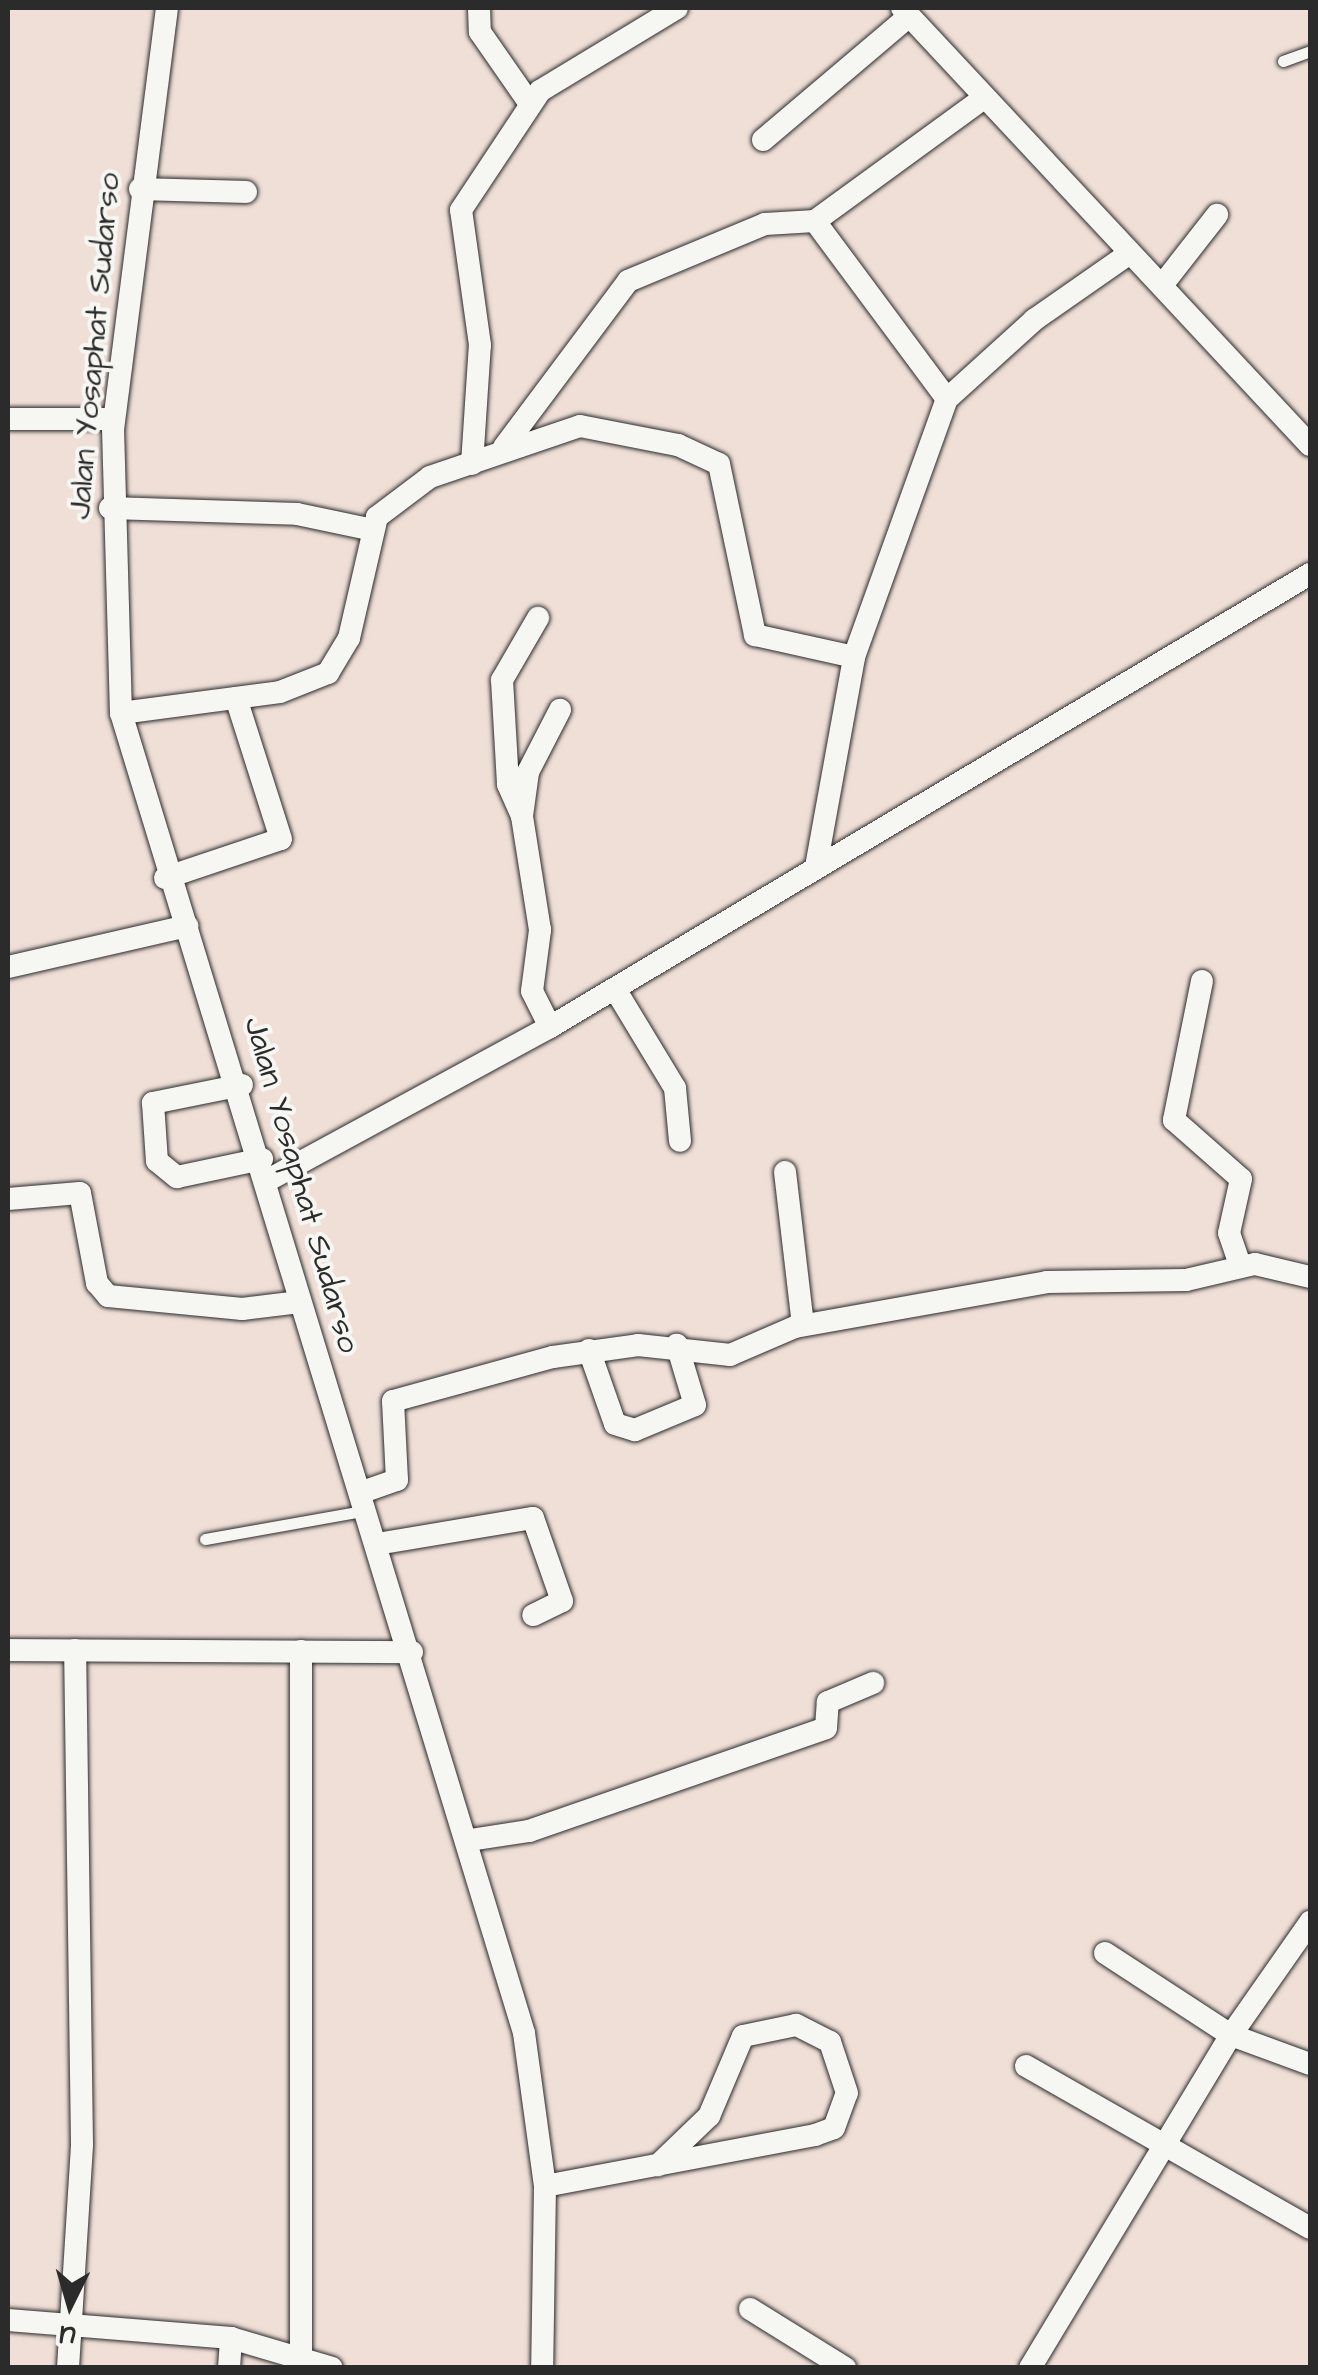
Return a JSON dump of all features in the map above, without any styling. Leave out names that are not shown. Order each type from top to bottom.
[{"type":"street","name":"Jalan Yosaphat Sudarso","points":[[167,8],[140,189],[114,419],[110,508],[122,713],[164,878],[187,926],[242,1086],[322,1374],[365,1501],[393,1540],[412,1652],[486,1838],[524,2032],[545,2186],[542,2368]]},
{"type":"street","points":[[479,8],[480,32],[530,104]]},
{"type":"street","points":[[472,464],[480,345],[459,214],[530,104],[575,62],[677,8]]},
{"type":"street","points":[[763,140],[905,12],[1130,253],[1164,284],[1310,445]]},
{"type":"street","points":[[501,450],[628,281],[765,224],[815,221],[985,96]]},
{"type":"street","points":[[140,189],[246,192]]},
{"type":"street","points":[[1164,284],[1218,215]]},
{"type":"street","points":[[815,221],[947,399]]},
{"type":"street","points":[[816,867],[854,657],[947,399],[1034,320],[1130,253]]},
{"type":"street","points":[[8,419],[114,419]]},
{"type":"street","points":[[122,713],[296,689],[338,664],[368,529],[430,477],[580,426],[715,461],[755,635],[854,657]]},
{"type":"street","points":[[110,508],[297,514],[368,529]]},
{"type":"street","points":[[242,1086],[154,1103],[156,1162],[176,1176],[266,1169],[550,1028],[1310,574]]},
{"type":"street","points":[[538,618],[502,680],[508,784],[522,816],[540,930],[532,991],[550,1028]]},
{"type":"street","points":[[164,878],[282,839],[236,698]]},
{"type":"street","points":[[522,816],[528,772],[560,710]]},
{"type":"street","points":[[8,968],[187,926]]},
{"type":"street","points":[[1202,981],[1174,1122],[1242,1180],[1229,1233],[1240,1265]]},
{"type":"street","points":[[615,988],[674,1088],[680,1141]]},
{"type":"street","points":[[785,1172],[802,1326]]},
{"type":"street","points":[[8,1199],[80,1193],[96,1283],[108,1296],[242,1309],[300,1302]]},
{"type":"street","points":[[365,1501],[397,1480],[392,1401],[589,1350],[678,1345],[730,1355],[802,1326],[1048,1282],[1186,1280],[1240,1265],[1310,1277]]},
{"type":"street","points":[[589,1350],[614,1424],[635,1430],[695,1405],[678,1345]]},
{"type":"street","points":[[393,1540],[536,1520],[562,1601],[533,1615]]},
{"type":"street","points":[[8,1650],[412,1652]]},
{"type":"street","points":[[68,2368],[82,2144],[75,1650]]},
{"type":"street","points":[[300,1651],[301,2358]]},
{"type":"street","points":[[486,1838],[826,1728],[829,1701],[873,1684]]},
{"type":"street","points":[[1030,2368],[1231,2035],[1310,1922]]},
{"type":"street","points":[[1105,1952],[1231,2035],[1310,2064]]},
{"type":"street","points":[[545,2186],[658,2164],[834,2128],[847,2093],[830,2042],[796,2025],[752,2030],[733,2047],[709,2116],[658,2164]]},
{"type":"street","points":[[1026,2066],[1310,2228]]},
{"type":"street","points":[[750,2309],[845,2368]]},
{"type":"street","points":[[8,2320],[231,2338],[332,2368]]},
{"type":"street","points":[[228,2368],[231,2338]]},
{"type":"lane","points":[[1283,61],[1310,51]]},
{"type":"lane","points":[[206,1539],[365,1501]]}]
